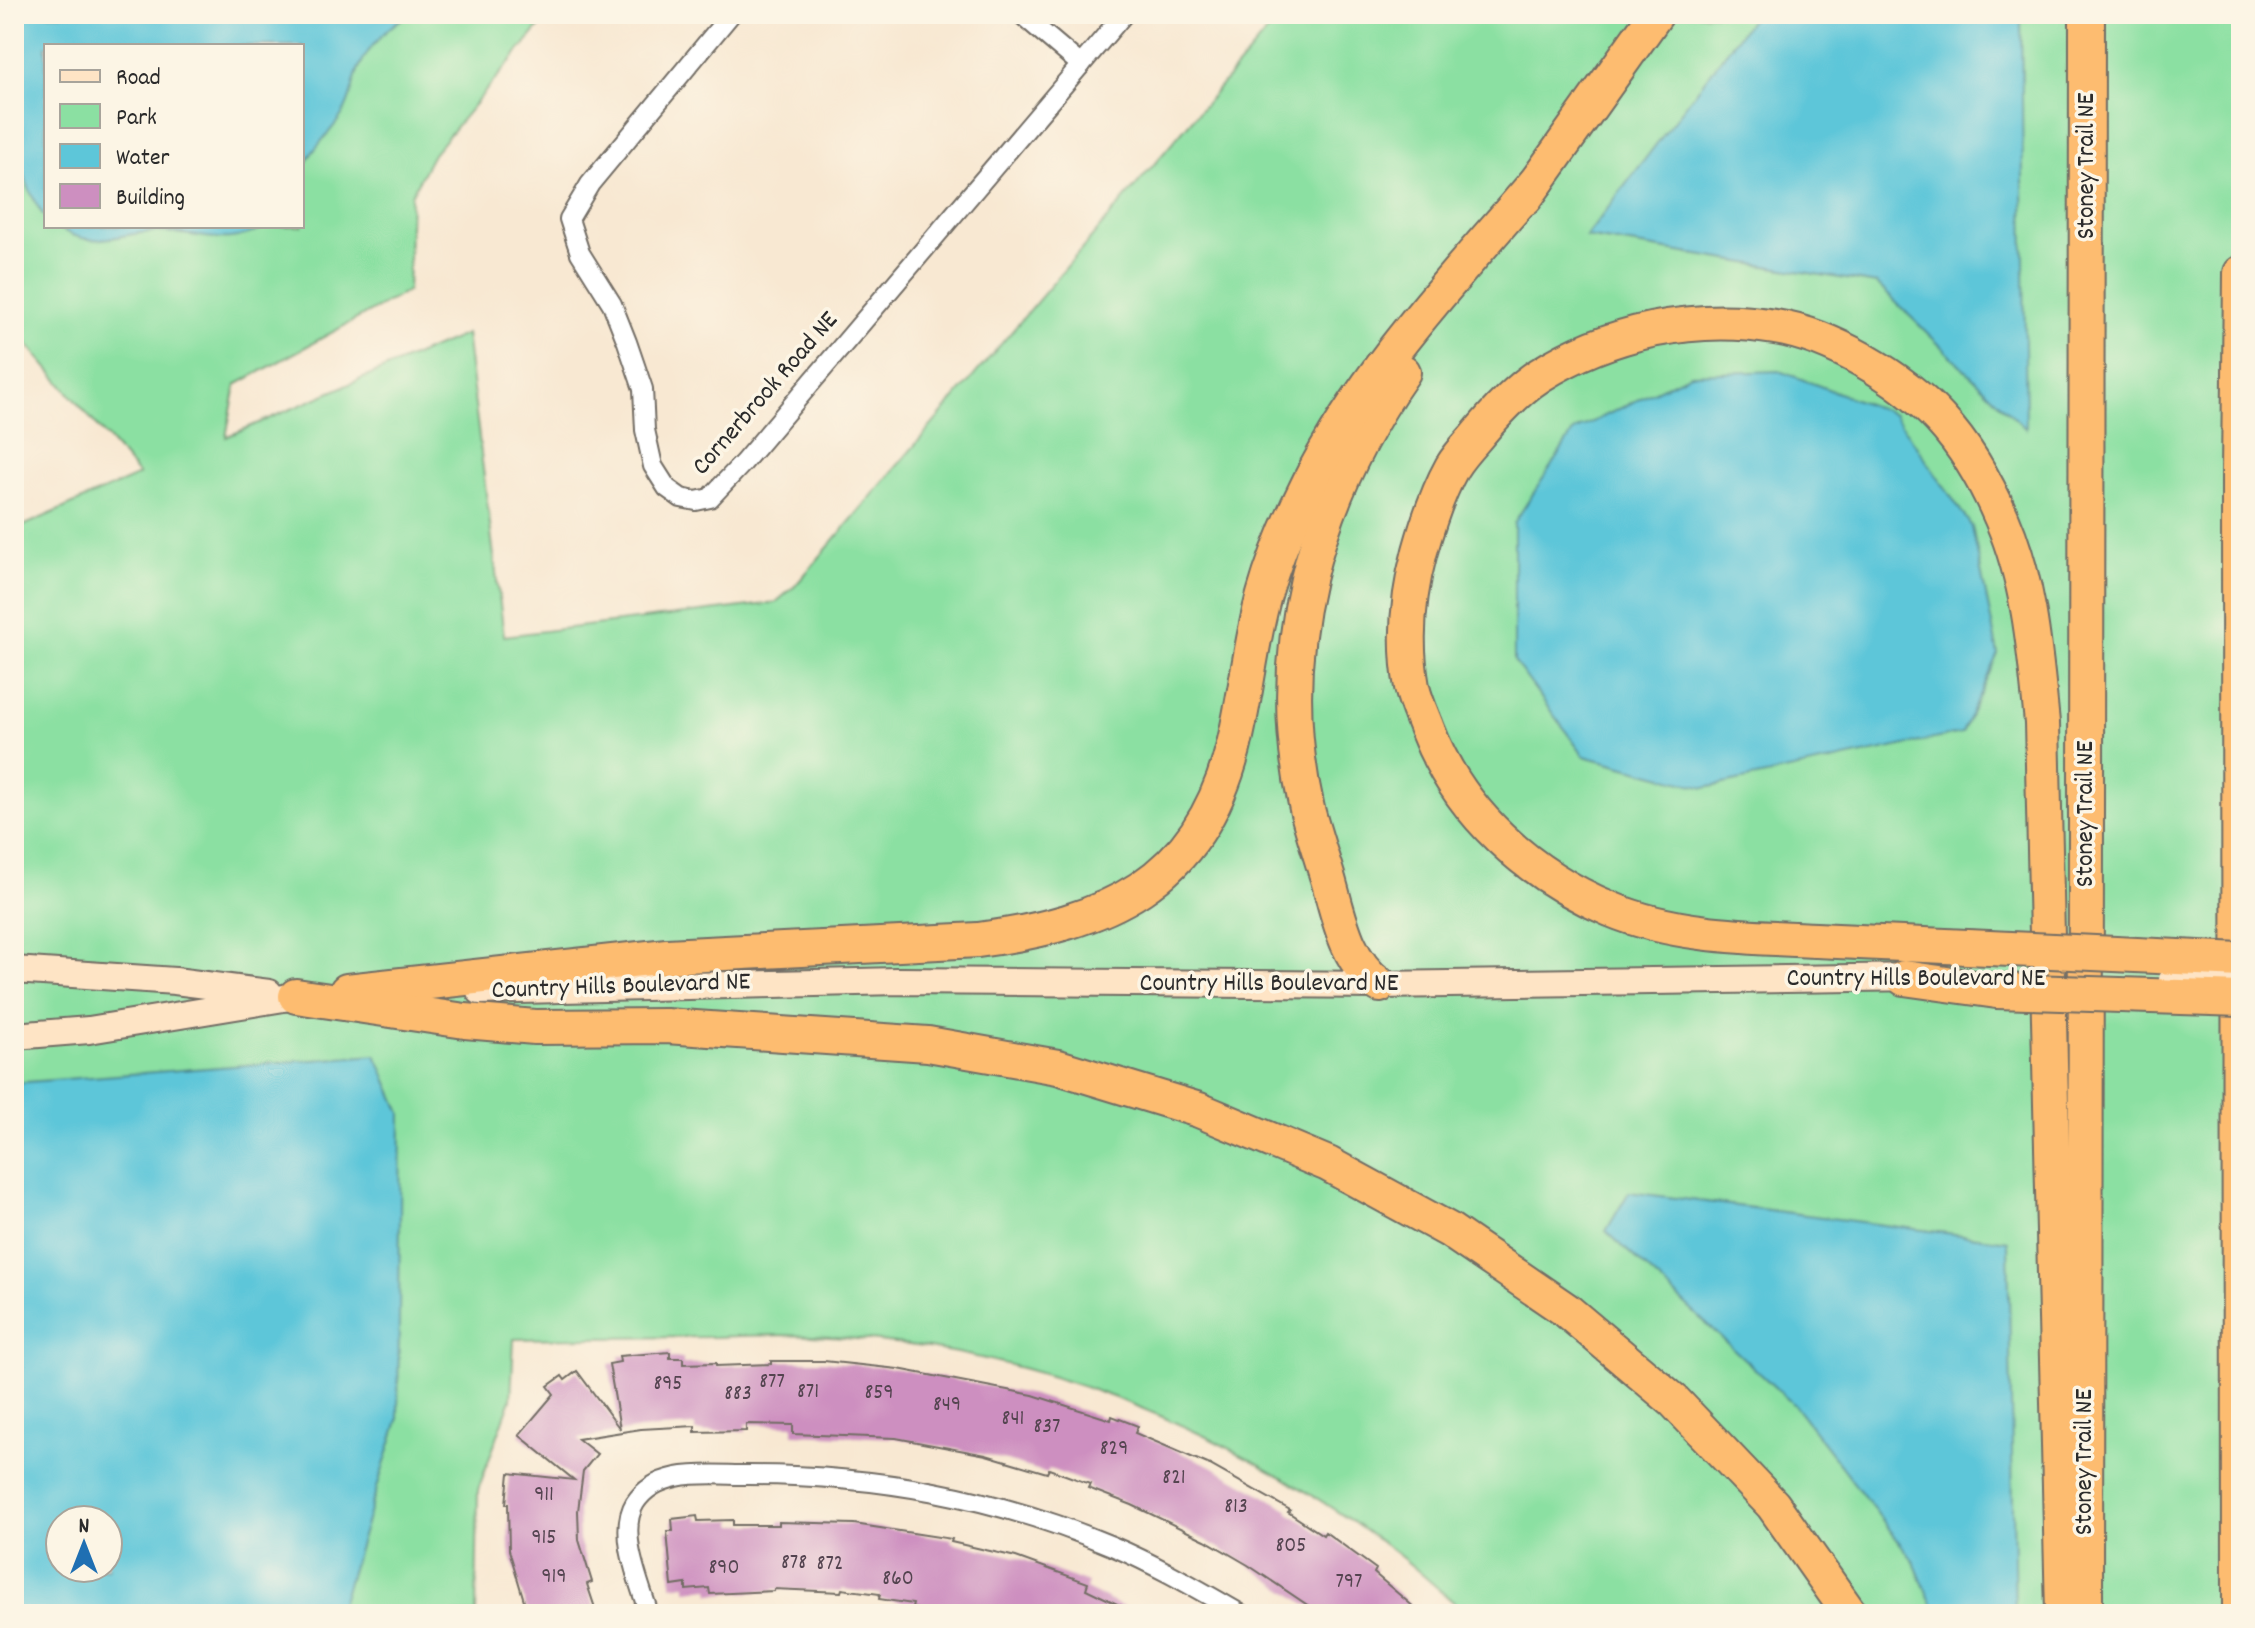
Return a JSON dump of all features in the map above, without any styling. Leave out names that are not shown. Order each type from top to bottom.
[{"type":"highway","points":[[1380,985],[1367,976],[1347,941],[1307,808],[1296,735],[1296,663],[1305,589],[1316,544],[1334,495],[1384,402],[1656,14]]},
{"type":"highway","name":"Stoney Trail NE","points":[[2085,1614],[2087,14]]},
{"type":"highway","points":[[296,996],[667,956],[978,940],[1067,922],[1138,891],[1166,871],[1182,854],[1210,812],[1233,748],[1264,597],[1275,560],[1291,519],[1334,436],[1392,351],[1538,180]]},
{"type":"highway","points":[[2240,1614],[2241,273]]},
{"type":"highway","points":[[2063,1614],[2042,723],[2033,630],[2022,573],[2001,517],[1975,465],[1940,418],[1893,378],[1838,347],[1779,327],[1717,321],[1654,328],[1594,348],[1539,376],[1492,416],[1455,463],[1430,513],[1415,568],[1407,623],[1412,689],[1435,751],[1459,790],[1486,825],[1518,856],[1561,884],[1612,910],[1665,924],[1994,972],[2241,999]]},
{"type":"highway","points":[[1904,978],[2241,960]]},
{"type":"highway","points":[[296,996],[465,1021],[535,1027],[666,1026],[928,1044],[1058,1067],[1199,1110],[1328,1164],[1449,1230],[1566,1310],[1674,1401],[1773,1505],[1850,1614]]},
{"type":"main road","name":"Country Hills Boulevard NE","points":[[14,970],[175,981],[296,996]]},
{"type":"main road","name":"Country Hills Boulevard NE","points":[[1994,972],[2241,982]]},
{"type":"main road","name":"Country Hills Boulevard NE","points":[[14,1036],[89,1030],[296,996],[898,981],[1380,985],[1904,978]]},
{"type":"street","name":"Cornerbrook Road NE","points":[[731,14],[590,184],[569,219],[580,253],[612,304],[639,377],[653,466],[667,488],[681,498],[696,501],[710,498],[743,463],[1124,14]]},
{"type":"street","points":[[1021,14],[1081,65]]},
{"type":"street","points":[[649,1614],[631,1555],[628,1523],[634,1505],[649,1487],[668,1478],[693,1475],[815,1475],[880,1481],[960,1496],[1036,1518],[1114,1546],[1241,1614]]},
{"type":"green space","points":[[14,14],[550,14],[433,154],[411,195],[408,291],[236,385],[226,437],[466,334],[504,636],[775,603],[795,586],[1282,14],[2241,14],[2241,1614],[1467,1614],[1398,1555],[1324,1503],[1256,1463],[1187,1428],[1115,1398],[1042,1374],[966,1355],[889,1342],[787,1335],[514,1339],[511,1399],[478,1490],[476,1614],[14,1614],[14,530],[139,475],[14,329]]},
{"type":"water","points":[[15,14],[410,14],[387,30],[368,52],[345,109],[304,167],[304,44],[44,44],[44,216],[22,166],[19,27]]},
{"type":"water","points":[[1755,14],[2021,14],[2026,429],[1877,284],[1586,237]]},
{"type":"water","points":[[59,228],[262,228],[237,237],[223,238],[167,232],[103,239],[69,234]]},
{"type":"water","points":[[1780,371],[1894,414],[1972,527],[1998,654],[1962,733],[1705,788],[1584,756],[1514,661],[1514,523],[1574,431],[1690,374]]},
{"type":"water","points":[[376,1055],[401,1113],[398,1420],[338,1614],[14,1614],[14,1083]]},
{"type":"water","points":[[1629,1192],[2008,1241],[2015,1614],[1936,1614],[1913,1560],[1794,1405],[1606,1231]]},
{"type":"building","points":[[670,1352],[670,1358],[683,1358],[683,1364],[716,1363],[716,1366],[771,1364],[771,1361],[824,1361],[898,1369],[1033,1395],[1111,1420],[1112,1416],[1138,1426],[1135,1433],[1210,1465],[1290,1510],[1288,1512],[1323,1535],[1325,1532],[1376,1569],[1374,1573],[1422,1614],[1321,1614],[1205,1540],[1088,1488],[1090,1484],[1049,1469],[1047,1473],[986,1455],[896,1438],[793,1434],[793,1425],[746,1424],[746,1431],[695,1432],[695,1426],[641,1429],[578,1439],[597,1454],[583,1471],[578,1511],[579,1540],[592,1582],[587,1584],[597,1614],[528,1614],[509,1550],[506,1504],[509,1473],[574,1480],[519,1435],[554,1394],[548,1386],[562,1376],[565,1380],[577,1371],[620,1429],[609,1364],[620,1362],[619,1356]]},
{"type":"building","points":[[697,1516],[698,1521],[733,1520],[733,1525],[779,1525],[779,1522],[854,1524],[952,1539],[951,1542],[1016,1557],[1088,1583],[1086,1589],[1138,1614],[940,1614],[912,1608],[913,1604],[879,1599],[880,1594],[842,1589],[841,1592],[774,1589],[710,1594],[709,1588],[686,1590],[686,1584],[672,1586],[667,1531],[673,1531],[672,1519]]}]
